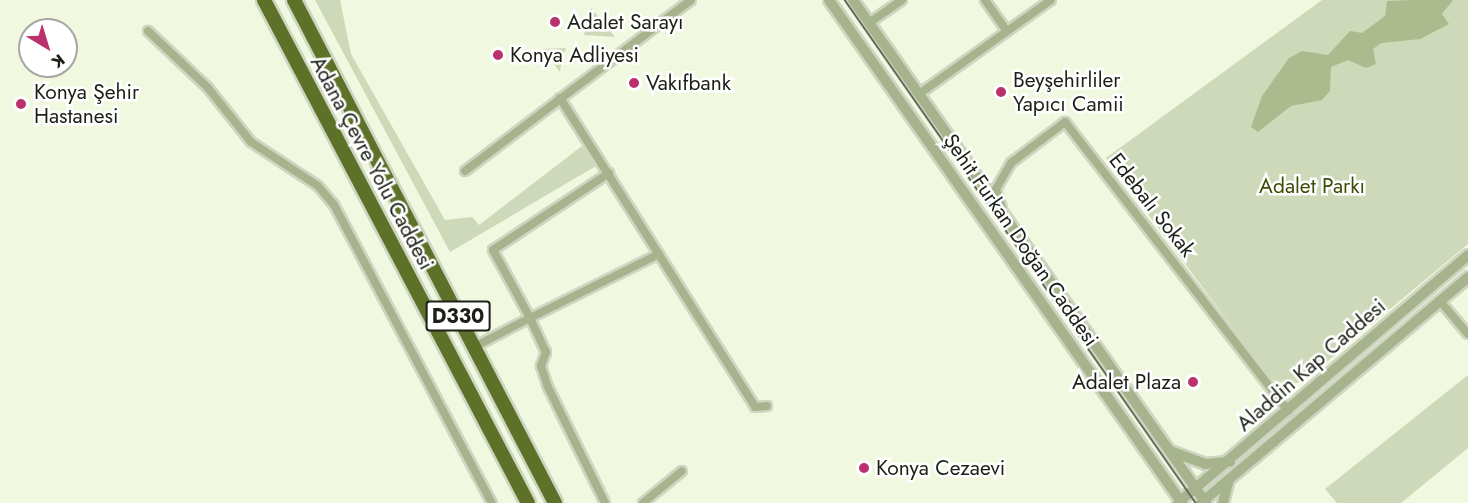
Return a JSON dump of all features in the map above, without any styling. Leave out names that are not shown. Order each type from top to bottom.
[{"type":"highway","name":"Adana Çevre Yolu Caddesi","points":[[264,0],[528,503]]},
{"type":"highway","name":"Adana Çevre Yolu Caddesi","points":[[294,0],[555,503]]},
{"type":"street","points":[[465,171],[691,0]]},
{"type":"street","name":"Şehit Furkan Doğan Caddesi","points":[[829,0],[1180,502]]},
{"type":"street","name":"Şehit Furkan Doğan Caddesi","points":[[853,0],[1204,502]]},
{"type":"street","points":[[869,23],[902,0]]},
{"type":"street","points":[[986,0],[1007,32]]},
{"type":"street","points":[[919,94],[1050,0]]},
{"type":"street","points":[[148,31],[208,88],[251,142],[318,186],[334,205],[492,503]]},
{"type":"street","points":[[560,98],[755,407],[766,406]]},
{"type":"street","name":"Edebalı Sokak","points":[[1005,218],[996,189],[1000,177],[1011,162],[1065,122],[1288,411]]},
{"type":"street","points":[[605,503],[547,385],[541,366],[546,352],[493,250],[609,173]]},
{"type":"street","points":[[474,347],[659,254]]},
{"type":"street","name":"Aladdin Kap Caddesi","points":[[1180,502],[1230,462],[1468,255]]},
{"type":"street","name":"Aladdin Kap Caddesi","points":[[1204,502],[1468,277]]},
{"type":"street","points":[[1440,301],[1468,334]]},
{"type":"street","points":[[1165,447],[1191,461],[1230,462]]},
{"type":"street","points":[[643,503],[682,471]]},
{"type":"street","points":[[1223,503],[1231,479]]},
{"type":"green space","points":[[315,0],[340,0],[351,54],[445,220],[472,217],[479,225],[582,146],[596,166],[450,252]]},
{"type":"green space","name":"Adalet Parkı","points":[[1322,0],[1468,0],[1468,244],[1304,381],[1288,385],[1271,379],[1106,158]]},
{"type":"green space","points":[[591,8],[615,37],[584,35]]},
{"type":"green space","points":[[566,48],[562,59],[560,72],[542,49]]},
{"type":"green space","points":[[1468,375],[1468,448],[1401,503],[1337,503],[1325,489]]},
{"type":"shaded area","points":[[1453,0],[1442,14],[1449,24],[1420,39],[1381,43],[1373,49],[1376,64],[1366,68],[1348,60],[1331,67],[1330,91],[1322,100],[1291,106],[1258,132],[1251,127],[1262,96],[1289,58],[1302,51],[1328,55],[1350,31],[1362,33],[1385,16],[1387,1]]},
{"type":"tram line","points":[[845,0],[1196,503]]},
{"type":"place","name":"Adalet Sarayı","points":[[555,22]]},
{"type":"place","name":"Konya Adliyesi","points":[[498,55]]},
{"type":"place","name":"Vakıfbank","points":[[634,83]]},
{"type":"place","name":"Beyşehirliler Yapıcı Camii","points":[[1001,92]]},
{"type":"place","name":"Konya Şehir Hastanesi","points":[[21,104]]},
{"type":"place","name":"Adalet Plaza","points":[[1193,382]]},
{"type":"place","name":"Konya Cezaevi","points":[[864,468]]}]
